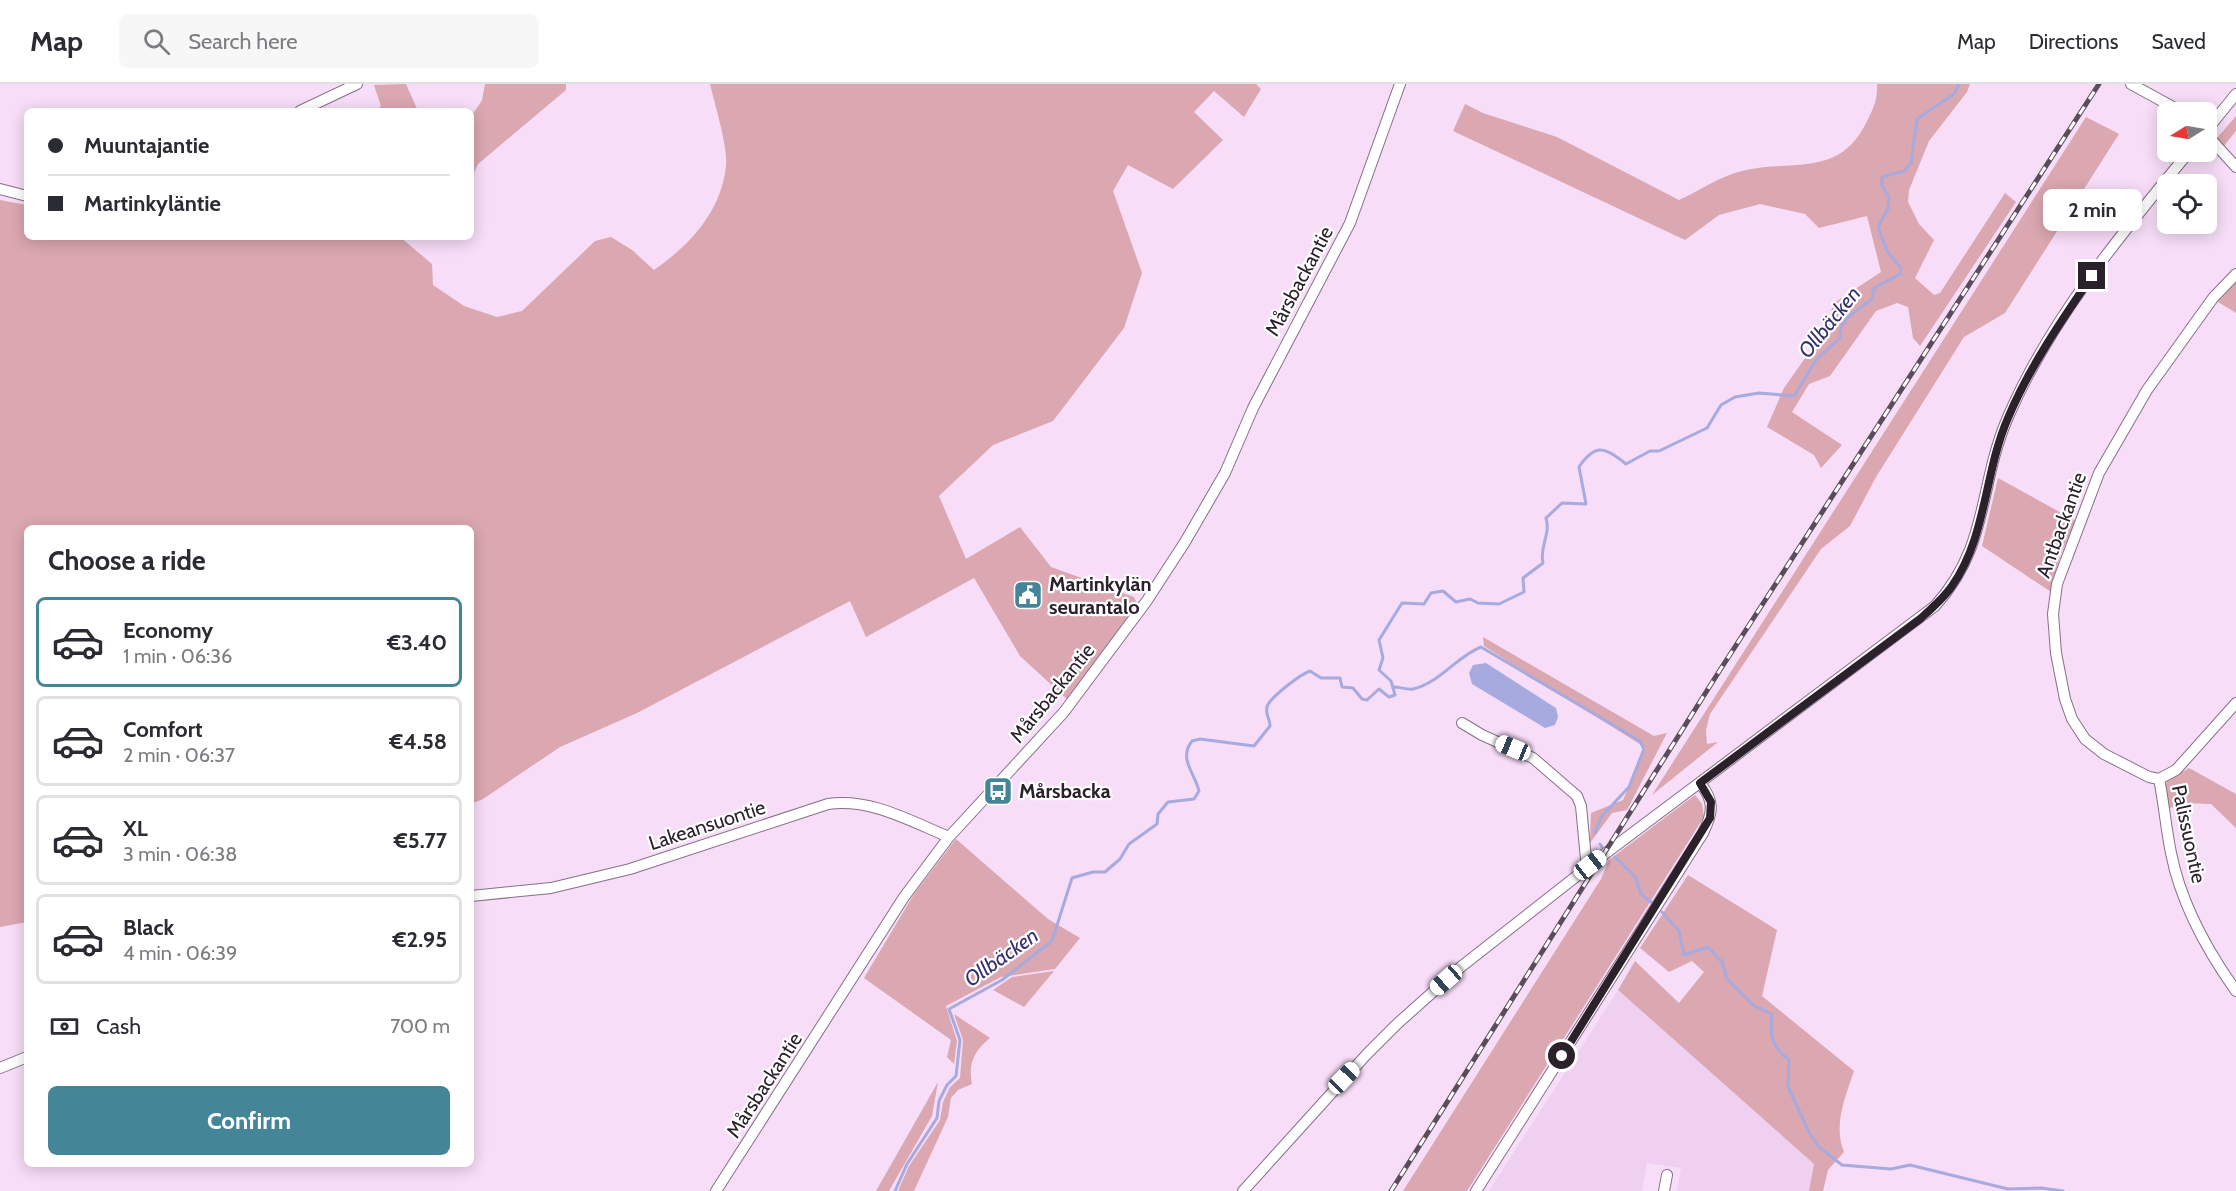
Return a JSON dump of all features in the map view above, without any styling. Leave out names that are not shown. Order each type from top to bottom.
[{"type":"street","points":[[306,108],[357,84]]},
{"type":"street","name":"Mårsbackantie","points":[[716,1191],[904,897],[949,837],[1064,712],[1146,602],[1185,542],[1225,473],[1253,408],[1350,223],[1400,84]]},
{"type":"street","points":[[2131,84],[2164,102]]},
{"type":"street","points":[[2217,119],[2236,94]]},
{"type":"street","points":[[2217,145],[2236,166]]},
{"type":"street","points":[[1243,1191],[1396,1023],[1462,966],[1590,865],[1920,619],[1952,587],[1974,544],[1998,445],[2008,417],[2030,375],[2065,315],[2105,257],[2181,162]]},
{"type":"street","points":[[0,189],[24,195]]},
{"type":"street","name":"Antbackantie","points":[[2159,779],[2149,777],[2104,754],[2085,739],[2072,719],[2065,699],[2056,653],[2053,614],[2057,584],[2099,473],[2147,390],[2213,298],[2236,274]]},
{"type":"street","points":[[2159,779],[2176,770],[2236,703]]},
{"type":"street","points":[[1462,723],[1482,735],[1533,758],[1577,796],[1581,806],[1586,859],[1590,865]]},
{"type":"street","name":"Palissuontie","points":[[2159,779],[2170,852],[2179,884],[2195,925],[2236,991]]},
{"type":"street","points":[[1476,1191],[1702,833],[1713,809],[1708,793],[1700,783]]},
{"type":"street","name":"Lakeansuontie","points":[[474,896],[551,888],[619,872],[828,804],[847,801],[869,805],[949,837]]},
{"type":"street","points":[[0,1068],[24,1058]]},
{"type":"street","points":[[1664,1191],[1667,1175]]},
{"type":"shaded area","points":[[406,84],[417,108],[379,108],[381,106],[374,85]]},
{"type":"shaded area","points":[[485,84],[566,84],[566,90],[478,164],[474,173],[474,112],[482,100]]},
{"type":"shaded area","points":[[710,84],[1256,84],[1261,89],[1244,117],[1214,91],[1194,112],[1223,140],[1173,189],[1128,165],[1113,191],[1142,273],[1124,328],[1053,421],[993,445],[939,496],[966,559],[1020,527],[1051,567],[1134,597],[1138,606],[1068,700],[1020,656],[974,578],[866,637],[850,601],[637,713],[560,747],[474,803],[474,525],[24,525],[24,923],[0,927],[0,200],[24,204],[24,240],[404,240],[432,264],[433,285],[464,306],[497,317],[522,311],[595,241],[611,237],[632,250],[654,270],[680,250],[702,226],[718,198],[726,166],[723,137]]},
{"type":"shaded area","points":[[1877,84],[1970,84],[1967,92],[1929,141],[1909,190],[1908,202],[1919,224],[1934,240],[1915,278],[1934,295],[1940,293],[2005,193],[2016,202],[1920,346],[1913,338],[1908,307],[1897,303],[1876,311],[1830,376],[1809,384],[1792,412],[1842,445],[1821,468],[1814,455],[1767,427],[1784,388],[1822,334],[1834,303],[1881,272],[1867,216],[1819,228],[1805,214],[1760,204],[1719,215],[1685,240],[1453,131],[1465,104],[1483,113],[1557,137],[1679,200],[1734,173],[1760,168],[1810,164],[1840,154],[1853,143],[1864,127],[1872,111]]},
{"type":"shaded area","points":[[2236,116],[2236,131],[2223,147],[2217,138]]},
{"type":"shaded area","points":[[2086,117],[2119,134],[2005,313],[1964,337],[1876,477],[1850,526],[1821,549],[1710,714],[1706,730],[1707,744],[1718,742],[1652,795]]},
{"type":"shaded area","points":[[2236,282],[2236,313],[2218,302]]},
{"type":"shaded area","points":[[1998,478],[2076,521],[2060,556],[2051,592],[1982,546]]},
{"type":"shaded area","points":[[1483,637],[1654,736],[1667,733],[1627,810],[1612,813],[1590,843],[1591,813],[1623,800],[1646,748],[1484,646]]},
{"type":"shaded area","points":[[2189,768],[2236,794],[2236,828],[2211,804],[2183,803],[2168,809],[2164,790],[2167,781]]},
{"type":"shaded area","points":[[1695,795],[1702,804],[1704,817],[1467,1191],[1403,1191],[1601,879],[1609,860]]},
{"type":"shaded area","points":[[956,839],[1048,919],[1080,938],[1055,969],[1001,977],[946,1006],[957,1041],[954,1064],[947,1057],[951,1040],[864,978],[914,894]]},
{"type":"shaded area","points":[[1688,875],[1777,930],[1762,996],[1854,1071],[1840,1122],[1844,1152],[1828,1170],[1823,1191],[1809,1191],[1814,1164],[1618,990],[1635,961],[1679,1003],[1704,972],[1692,961],[1669,972],[1640,948]]},
{"type":"shaded area","points":[[1054,971],[1024,1007],[993,990],[1012,977]]},
{"type":"shaded area","points":[[1618,990],[1814,1164],[1809,1191],[1677,1191],[1681,1168],[1647,1163],[1642,1191],[1489,1191]]},
{"type":"shaded area","points":[[954,1014],[990,1038],[974,1058],[971,1070],[972,1084],[958,1090],[951,1098],[948,1117],[914,1191],[898,1191],[909,1166],[940,1120],[943,1102],[950,1087],[960,1078],[963,1040]]},
{"type":"shaded area","points":[[938,1082],[932,1116],[889,1191],[876,1191]]},
{"type":"water","points":[[1486,663],[1556,708],[1558,717],[1555,725],[1545,728],[1472,684],[1469,673],[1473,665]]},
{"type":"waterway","name":"Ollbäcken","points":[[895,1191],[907,1164],[937,1118],[939,1101],[947,1085],[956,1076],[960,1040],[949,1009],[1002,980],[1052,941],[1072,878],[1093,872],[1105,872],[1120,859],[1129,844],[1157,824],[1158,814],[1168,802],[1194,799],[1199,791],[1187,760],[1188,748],[1192,741],[1200,739],[1254,746],[1270,726],[1267,712],[1269,703],[1286,687],[1310,671],[1321,678],[1340,678],[1342,687],[1353,688],[1362,699],[1367,700],[1379,689],[1389,697],[1395,695],[1391,681],[1379,670],[1383,658],[1379,640],[1402,603],[1424,604],[1431,593],[1443,591],[1456,602],[1470,599],[1478,603],[1499,604],[1524,592],[1523,578],[1543,563],[1546,518],[1562,503],[1586,504],[1579,467],[1591,454],[1601,450],[1607,451],[1626,464],[1650,451],[1659,451],[1707,428],[1721,405],[1735,397],[1759,393],[1794,396],[1816,360],[1840,338],[1841,327],[1847,318],[1872,299],[1874,288],[1900,274],[1901,268],[1887,251],[1878,227],[1888,208],[1889,197],[1882,186],[1882,177],[1904,171],[1911,163],[1917,119],[1954,94],[1959,84]]},
{"type":"waterway","points":[[1394,687],[1411,689],[1423,686],[1481,647],[1640,741],[1644,749],[1629,787],[1601,817],[1595,833]]},
{"type":"waterway","points":[[1615,857],[1636,878],[1641,894],[1651,902]]},
{"type":"waterway","points":[[1662,912],[1679,931],[1684,955],[1708,947],[1722,962],[1727,979],[1753,1005],[1772,1014],[1773,1040],[1778,1050],[1789,1060],[1788,1087],[1810,1134],[1819,1147],[1842,1165],[1891,1169],[1910,1165],[2008,1189],[2041,1188],[2063,1191]]},
{"type":"railway","points":[[1391,1191],[1720,670],[2099,84]]},
{"type":"place","name":"Martinkylän seurantalo","points":[[1028,595]]},
{"type":"place","name":"Mårsbacka","points":[[998,791]]},
{"type":"route","points":[[1562,1056],[1710,818],[1713,809],[1708,793],[1700,783],[1920,619],[1952,587],[1974,544],[1998,445],[2008,417],[2065,315],[2092,276]]}]
